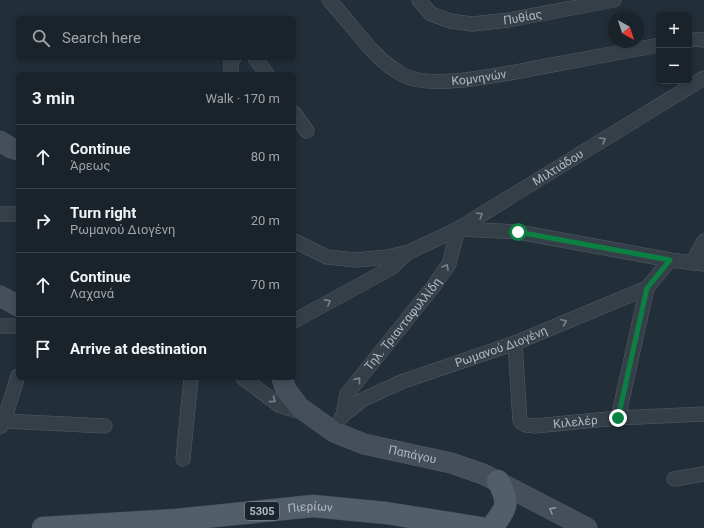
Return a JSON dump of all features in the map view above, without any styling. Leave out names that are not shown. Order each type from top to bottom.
[{"type":"main road","points":[[491,528],[502,514],[505,507],[506,499],[498,482]]},
{"type":"main road","name":"Πιερίων","points":[[43,528],[176,520],[313,506],[386,513],[481,528]]},
{"type":"street","name":"Κομνηνών","points":[[329,0],[379,58],[404,76],[423,81],[439,82],[473,79],[656,46]]},
{"type":"street","name":"Πυθίας","points":[[419,0],[431,14],[450,21],[472,24],[509,20],[614,0]]},
{"type":"street","points":[[692,39],[704,40]]},
{"type":"street","points":[[231,72],[232,60]]},
{"type":"street","points":[[256,60],[266,72]]},
{"type":"street","name":"Μιλτιάδου","points":[[296,242],[327,257],[357,260],[387,257],[409,252],[458,228],[704,78]]},
{"type":"street","points":[[296,116],[306,131]]},
{"type":"street","points":[[0,141],[16,149]]},
{"type":"street","points":[[0,214],[16,214]]},
{"type":"street","points":[[458,228],[518,232],[670,260],[698,263],[704,240]]},
{"type":"street","name":"Τηλ. Τριανταφυλλίδη","points":[[338,424],[347,394],[433,287],[449,264],[458,228]]},
{"type":"street","name":"Μιλτιάδου","points":[[296,320],[391,268],[409,252]]},
{"type":"street","name":"Ρωμανού Διογένη","points":[[338,424],[362,400],[401,382],[515,342],[647,288],[670,260]]},
{"type":"street","points":[[618,418],[647,288]]},
{"type":"street","points":[[0,296],[16,306]]},
{"type":"street","points":[[0,308],[16,307]]},
{"type":"street","points":[[0,326],[16,326]]},
{"type":"street","name":"Κιλελέρ","points":[[515,342],[520,421],[526,425],[535,426],[618,418],[704,414]]},
{"type":"street","points":[[17,380],[2,424],[105,426]]},
{"type":"street","points":[[183,459],[191,380]]},
{"type":"street","name":"Παπάγου","points":[[246,380],[279,404],[338,424],[364,444],[451,463],[483,474],[587,528]]},
{"type":"street","points":[[279,382],[298,407],[307,414]]},
{"type":"street","points":[[674,479],[704,474]]},
{"type":"route","points":[[518,232],[670,260],[647,288],[618,418]]}]
